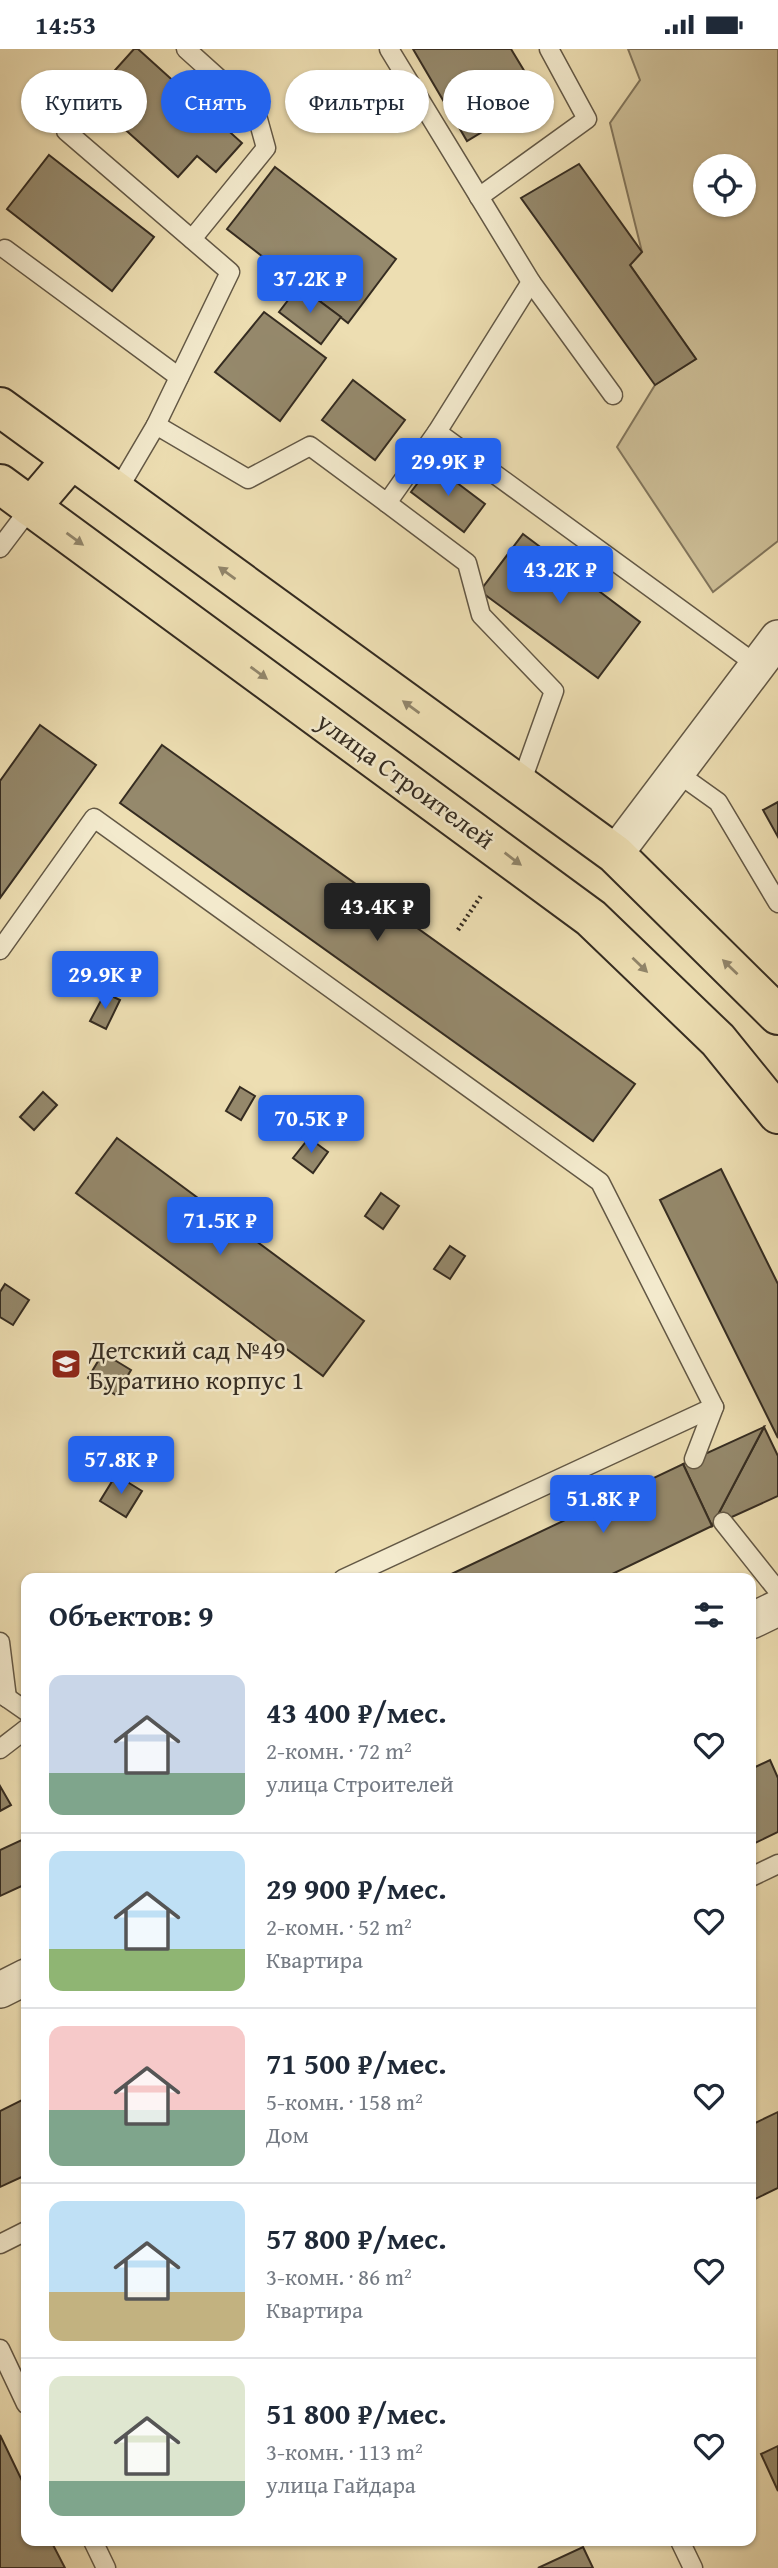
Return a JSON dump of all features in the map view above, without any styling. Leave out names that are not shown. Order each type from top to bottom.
[{"type":"main road","points":[[0,407],[615,854],[778,1016]]},
{"type":"main road","points":[[31,507],[71,460]]},
{"type":"main road","name":"улица Строителей","points":[[0,484],[592,918],[718,1040],[778,1114]]},
{"type":"street","points":[[615,854],[778,638]]},
{"type":"street","points":[[756,1619],[778,1608]]},
{"type":"street","points":[[0,1990],[21,1980]]},
{"type":"lane","points":[[186,49],[256,112],[266,148],[191,239]]},
{"type":"lane","points":[[389,49],[531,282],[613,395]]},
{"type":"lane","points":[[479,197],[587,119],[548,49]]},
{"type":"lane","points":[[68,133],[230,272],[156,425],[116,493]]},
{"type":"lane","points":[[5,249],[179,377]]},
{"type":"lane","points":[[387,503],[437,432],[531,282]]},
{"type":"lane","points":[[156,425],[248,479],[310,446],[467,563],[481,615],[554,691],[520,786]]},
{"type":"lane","points":[[437,432],[757,665]]},
{"type":"lane","points":[[0,548],[31,507]]},
{"type":"lane","points":[[676,772],[719,802],[778,903]]},
{"type":"lane","points":[[0,950],[94,818],[600,1182],[714,1407],[694,1459]]},
{"type":"lane","points":[[356,1573],[714,1407]]},
{"type":"lane","points":[[723,1522],[778,1591]]},
{"type":"lane","points":[[0,1642],[4,1695],[21,1707]]},
{"type":"lane","points":[[0,1749],[21,1733]]},
{"type":"lane","points":[[756,1875],[778,1864]]},
{"type":"lane","points":[[0,2244],[21,2234]]},
{"type":"lane","points":[[0,2349],[21,2393]]},
{"type":"lane","points":[[95,2546],[106,2568]]},
{"type":"lane","points":[[682,2546],[693,2568]]},
{"type":"path","points":[[458,930],[481,895]]},
{"type":"shaded area","points":[[628,49],[778,49],[778,541],[713,592],[617,447],[655,385],[696,359],[630,265],[642,252],[610,123],[640,80]]},
{"type":"building","points":[[134,49],[138,49],[161,70],[161,133],[231,133],[242,143],[216,172],[197,156],[178,177],[129,133],[147,133],[147,70],[115,70]]},
{"type":"building","points":[[413,49],[511,49],[524,70],[443,70],[443,100],[429,76],[429,70],[425,70]]},
{"type":"building","points":[[462,133],[480,133],[467,141]]},
{"type":"building","points":[[49,155],[154,237],[112,291],[7,209]]},
{"type":"building","points":[[579,164],[642,252],[630,265],[696,359],[655,385],[521,198]]},
{"type":"building","points":[[275,167],[396,259],[348,323],[227,229]]},
{"type":"building","points":[[299,286],[341,317],[321,344],[279,312]]},
{"type":"building","points":[[264,312],[326,358],[280,421],[215,372]]},
{"type":"building","points":[[353,380],[405,420],[375,460],[322,420]]},
{"type":"building","points":[[432,464],[485,504],[464,532],[411,492]]},
{"type":"building","points":[[523,534],[640,622],[598,678],[480,591]]},
{"type":"building","points":[[40,725],[96,765],[0,898],[0,781]]},
{"type":"building","points":[[162,745],[635,1084],[593,1141],[120,803]]},
{"type":"building","points":[[778,802],[778,837],[763,810]]},
{"type":"building","points":[[105,993],[120,1000],[106,1029],[90,1021]]},
{"type":"building","points":[[240,1087],[255,1096],[241,1120],[226,1111]]},
{"type":"building","points":[[43,1092],[57,1105],[34,1130],[20,1117]]},
{"type":"building","points":[[117,1138],[364,1321],[323,1376],[76,1193]]},
{"type":"building","points":[[309,1138],[328,1152],[313,1173],[293,1158]]},
{"type":"building","points":[[721,1169],[778,1284],[778,1438],[660,1200]]},
{"type":"building","points":[[381,1193],[399,1206],[383,1229],[365,1216]]},
{"type":"building","points":[[450,1246],[465,1256],[450,1279],[434,1269]]},
{"type":"building","points":[[5,1284],[29,1300],[13,1325],[0,1317],[0,1292]]},
{"type":"building","points":[[103,1353],[131,1370],[116,1395],[88,1378]]},
{"type":"building","points":[[764,1427],[778,1456],[778,1496],[712,1526]]},
{"type":"building","points":[[764,1427],[712,1526],[683,1464]]},
{"type":"building","points":[[683,1464],[712,1526],[614,1573],[454,1573]]},
{"type":"building","points":[[116,1475],[142,1491],[126,1517],[100,1501]]},
{"type":"building","points":[[770,1760],[778,1778],[778,1832],[756,1843],[756,1767]]},
{"type":"building","points":[[0,1786],[11,1805],[0,1811]]},
{"type":"building","points":[[21,1840],[21,1886],[0,1896],[0,1850]]},
{"type":"building","points":[[21,2100],[21,2177],[0,2187],[0,2111]]},
{"type":"building","points":[[778,2112],[778,2188],[756,2199],[756,2123]]},
{"type":"building","points":[[0,2435],[21,2479],[21,2546],[54,2546],[65,2568],[0,2568]]},
{"type":"building","points":[[778,2446],[778,2491],[761,2454]]},
{"type":"building","points":[[583,2547],[593,2568],[538,2568]]},
{"type":"place","name":"Детский сад №49 Буратино корпус 1","points":[[66,1364]]}]
